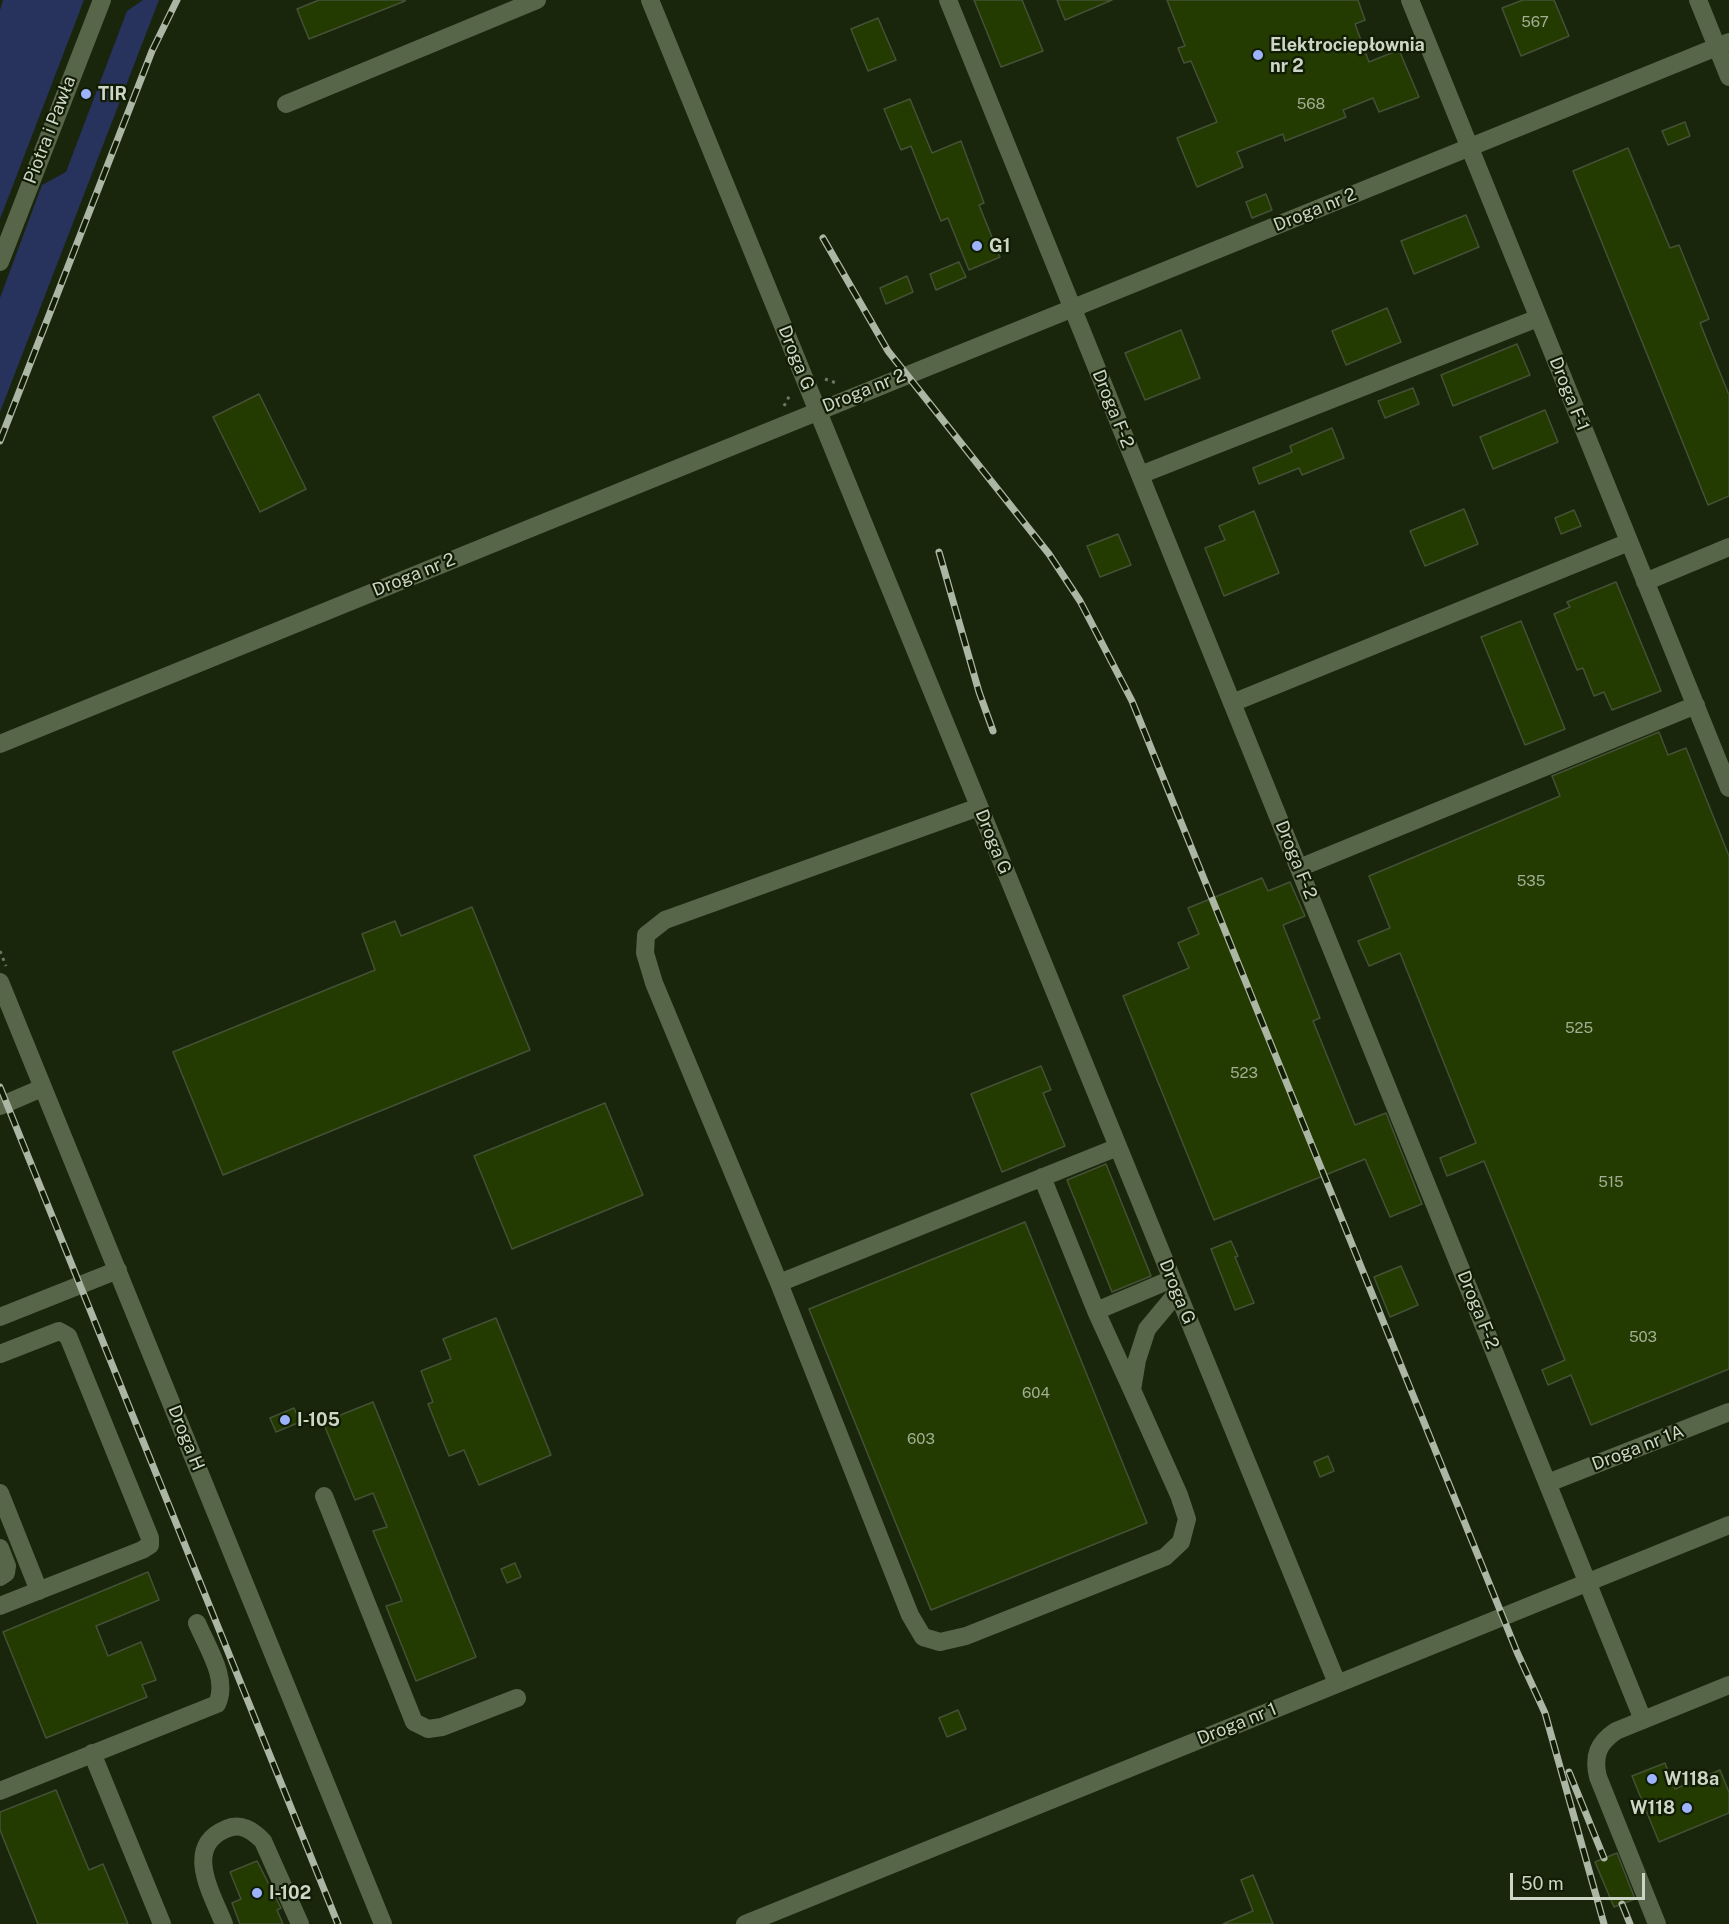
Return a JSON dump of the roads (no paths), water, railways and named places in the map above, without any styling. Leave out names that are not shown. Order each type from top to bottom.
[{"type":"street","name":"Piotra i Pawła","points":[[0,262],[102,0]]},
{"type":"street","points":[[286,104],[537,0]]},
{"type":"street","name":"Droga G","points":[[650,0],[1337,1683]]},
{"type":"street","name":"Droga F-2","points":[[948,0],[1643,1720]]},
{"type":"street","name":"Droga F-1","points":[[1410,0],[1729,788]]},
{"type":"street","points":[[1698,0],[1723,44],[1729,77]]},
{"type":"street","name":"Droga nr 2","points":[[0,744],[817,410],[1073,309],[1723,44]]},
{"type":"street","points":[[1140,475],[1538,318]]},
{"type":"street","points":[[1232,703],[1629,542]]},
{"type":"street","points":[[1645,582],[1729,547]]},
{"type":"street","points":[[1299,868],[1696,705]]},
{"type":"street","points":[[979,807],[665,920],[646,935],[645,953],[654,983],[779,1283],[910,1615],[923,1637],[940,1642],[966,1636],[1165,1557],[1181,1542],[1187,1519],[1179,1495],[1096,1311],[1042,1178]]},
{"type":"street","name":"Droga H","points":[[0,982],[383,1924]]},
{"type":"street","points":[[0,1106],[42,1088]]},
{"type":"street","points":[[779,1283],[1118,1147]]},
{"type":"street","points":[[0,1317],[118,1270]]},
{"type":"street","points":[[1132,1390],[1137,1360],[1147,1329],[1174,1286]]},
{"type":"street","points":[[1096,1311],[1174,1286]]},
{"type":"street","points":[[0,1354],[59,1331],[68,1336],[150,1538],[150,1545],[142,1550],[39,1591],[2,1601]]},
{"type":"street","name":"Droga nr 1A","points":[[1548,1483],[1729,1412]]},
{"type":"street","points":[[0,1493],[39,1591]]},
{"type":"street","points":[[324,1496],[414,1722],[428,1729],[442,1727],[517,1698]]},
{"type":"street","name":"Droga nr 1","points":[[745,1924],[1729,1525]]},
{"type":"street","points":[[0,1548],[7,1566],[6,1573],[0,1577]]},
{"type":"street","points":[[0,1791],[217,1704],[221,1695],[221,1680],[197,1623]]},
{"type":"street","points":[[1657,1924],[1598,1777],[1595,1764],[1598,1749],[1604,1739],[1643,1720],[1729,1685]]},
{"type":"street","points":[[92,1753],[162,1924]]},
{"type":"street","points":[[224,1924],[204,1871],[202,1856],[207,1842],[217,1833],[229,1827],[241,1826],[253,1831],[263,1841],[300,1924]]},
{"type":"railway","points":[[0,441],[152,51],[177,0]]},
{"type":"railway","points":[[823,238],[888,351],[1049,554],[1080,601],[1132,701],[1517,1652],[1545,1713],[1604,1924]]},
{"type":"railway","points":[[939,552],[979,692],[993,731]]},
{"type":"railway","points":[[0,1087],[338,1924]]},
{"type":"railway","points":[[1569,1772],[1604,1858]]},
{"type":"railway","points":[[1622,1904],[1630,1924]]},
{"type":"place","name":"Elektrociepłownia nr 2","points":[[1258,55]]},
{"type":"place","name":"TIR","points":[[86,94]]},
{"type":"place","name":"G1","points":[[977,246]]},
{"type":"place","name":"I-105","points":[[285,1420]]},
{"type":"place","name":"W118a","points":[[1652,1779]]},
{"type":"place","name":"W118","points":[[1687,1808]]},
{"type":"place","name":"I-102","points":[[257,1893]]}]
